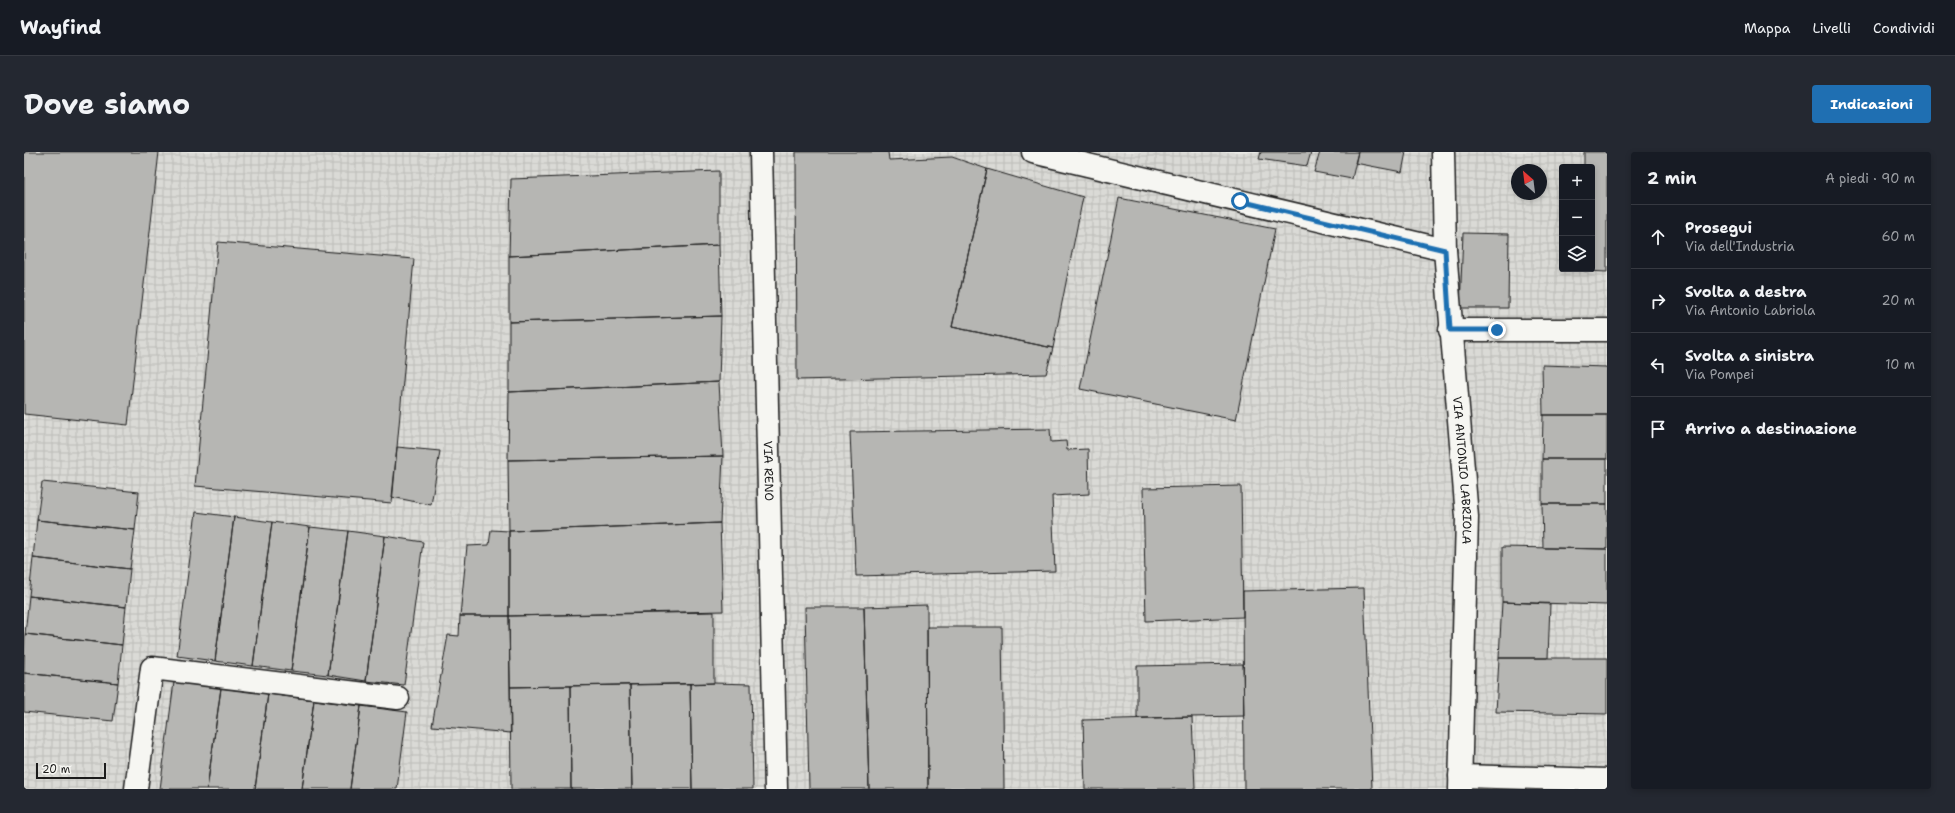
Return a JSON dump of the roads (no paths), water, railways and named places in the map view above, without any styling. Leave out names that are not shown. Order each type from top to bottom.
[{"type":"street","name":"VIA RENO","points":[[761,152],[776,789]]},
{"type":"street","points":[[1034,152],[1056,154],[1445,250]]},
{"type":"street","name":"VIA ANTONIO LABRIOLA","points":[[1443,152],[1445,250],[1450,330],[1467,517],[1460,782]]},
{"type":"street","points":[[1450,330],[1607,330]]},
{"type":"street","points":[[136,789],[152,668],[398,698]]},
{"type":"street","points":[[1460,782],[1607,780]]}]
